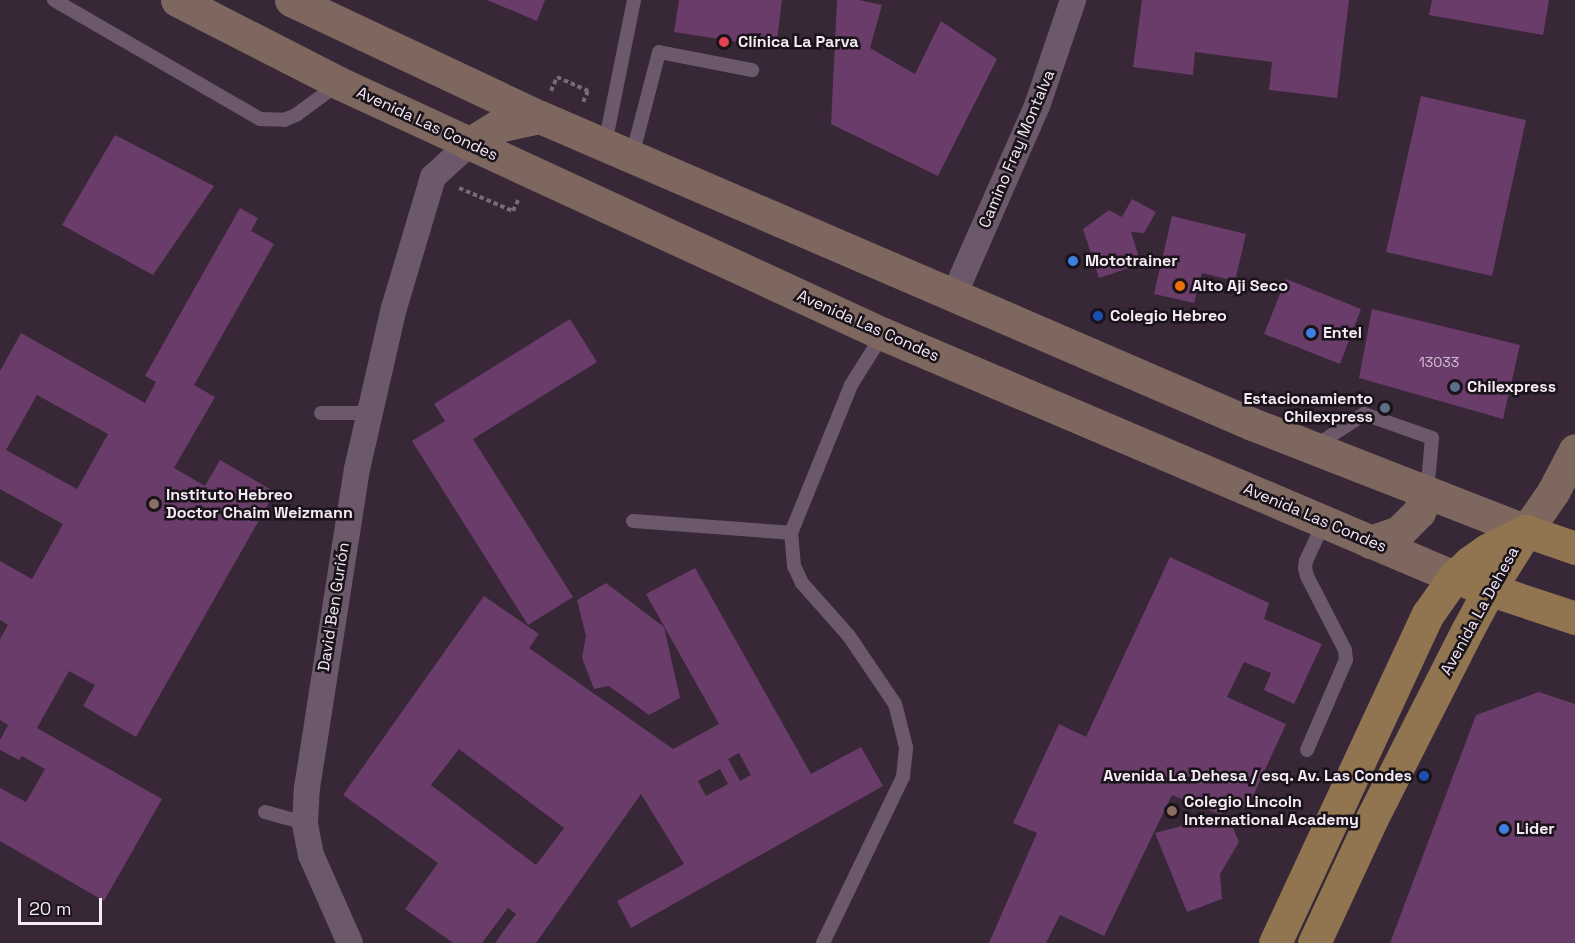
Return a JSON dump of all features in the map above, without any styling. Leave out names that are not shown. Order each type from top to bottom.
[{"type":"main road","points":[[291,0],[540,117],[1311,449],[1575,548]]},
{"type":"main road","name":"Avenida Las Condes","points":[[187,3],[339,83],[883,334],[1454,577],[1575,618]]},
{"type":"main road","points":[[470,144],[498,126],[540,117]]},
{"type":"main road","points":[[1526,531],[1553,492],[1575,450]]},
{"type":"main road","points":[[1370,542],[1399,532],[1419,512],[1427,493]]},
{"type":"main road","name":"Avenida La Dehesa","points":[[1275,943],[1428,614],[1454,577],[1487,550],[1526,531]]},
{"type":"main road","name":"Avenida La Dehesa","points":[[1314,943],[1372,818],[1489,590],[1526,531]]},
{"type":"street","name":"Camino Fray Montalva","points":[[954,295],[1037,106],[1073,0]]},
{"type":"street","name":"David Ben Gurión","points":[[350,943],[311,855],[305,823],[307,788],[346,528],[394,308],[433,177],[470,144]]},
{"type":"lane","points":[[54,0],[260,118],[284,120],[296,115],[339,83]]},
{"type":"lane","points":[[619,150],[634,0]]},
{"type":"lane","points":[[619,150],[659,52],[752,70]]},
{"type":"lane","points":[[823,943],[903,777],[906,747],[895,704],[849,636],[802,583],[794,566],[791,533],[851,385],[883,334]]},
{"type":"lane","points":[[321,413],[370,413]]},
{"type":"lane","points":[[1311,449],[1364,414],[1432,438],[1427,493]]},
{"type":"lane","points":[[633,521],[791,533]]},
{"type":"lane","points":[[1307,750],[1346,660],[1345,650],[1306,576],[1306,561],[1324,522]]},
{"type":"lane","points":[[265,812],[305,823]]},
{"type":"path","points":[[569,83],[588,91],[581,107]]},
{"type":"building","points":[[487,0],[545,0],[537,21]]},
{"type":"building","points":[[679,0],[782,0],[776,48],[674,32]]},
{"type":"building","points":[[837,0],[859,0],[882,5],[870,48],[915,74],[941,21],[997,59],[938,176],[831,124]]},
{"type":"building","points":[[1142,0],[1349,0],[1337,98],[1269,90],[1272,62],[1195,52],[1193,75],[1133,67]]},
{"type":"building","points":[[1432,0],[1549,0],[1543,35],[1429,15]]},
{"type":"building","points":[[1421,96],[1526,120],[1492,276],[1386,252]]},
{"type":"building","points":[[115,135],[214,186],[153,275],[62,225]]},
{"type":"building","points":[[1132,199],[1156,212],[1144,233],[1131,232],[1141,264],[1099,278],[1083,229],[1109,210],[1122,217]]},
{"type":"building","points":[[240,208],[258,218],[251,231],[274,244],[194,385],[215,397],[174,468],[205,486],[220,460],[275,492],[136,737],[83,706],[95,685],[69,671],[37,728],[162,799],[104,901],[0,841],[0,788],[26,802],[45,769],[22,756],[19,760],[0,750],[0,740],[8,725],[0,720],[0,639],[8,625],[0,620],[0,561],[32,579],[63,524],[0,489],[0,371],[21,333],[145,403],[156,382],[145,376]],"holes":[[[37,395],[108,434],[77,489],[6,450]]]},
{"type":"building","points":[[1172,216],[1246,234],[1235,281],[1202,273],[1194,303],[1154,294]]},
{"type":"building","points":[[1286,279],[1361,309],[1340,364],[1264,334]]},
{"type":"building","name":"Chilexpress","points":[[1372,309],[1520,345],[1503,419],[1359,378]]},
{"type":"building","points":[[570,319],[597,362],[473,439],[573,597],[528,625],[412,441],[445,421],[434,404]]},
{"type":"building","points":[[1170,557],[1269,603],[1264,619],[1322,644],[1294,704],[1264,690],[1271,673],[1244,662],[1227,697],[1286,724],[1247,809],[1228,800],[1221,815],[1172,795],[1104,936],[1060,915],[1046,943],[989,943],[1037,833],[1013,823],[1059,724],[1086,737]]},
{"type":"building","points":[[695,568],[811,774],[861,747],[883,786],[631,928],[617,901],[684,864],[641,794],[536,943],[495,943],[516,914],[508,908],[482,943],[453,943],[405,909],[438,863],[343,795],[484,596],[539,634],[529,648],[673,749],[719,724],[646,594]],"holes":[[[459,749],[564,828],[536,865],[431,785]],[[739,753],[751,775],[740,781],[728,759]],[[720,769],[728,784],[706,796],[698,781]]]},
{"type":"building","points":[[606,583],[664,627],[680,698],[649,715],[609,686],[594,689],[582,658],[586,636],[577,600]]},
{"type":"building","name":"Lider","points":[[1539,692],[1575,704],[1575,943],[1390,943],[1476,715]]},
{"type":"building","points":[[1227,814],[1239,842],[1220,874],[1222,899],[1187,912],[1155,833]]},
{"type":"place","name":"Clínica La Parva","points":[[724,42]]},
{"type":"place","name":"Mototrainer","points":[[1073,261]]},
{"type":"place","name":"Alto Aji Seco","points":[[1180,286]]},
{"type":"place","name":"Colegio Hebreo","points":[[1098,316]]},
{"type":"place","name":"Entel","points":[[1311,333]]},
{"type":"place","name":"Chilexpress","points":[[1455,387]]},
{"type":"place","name":"Estacionamiento Chilexpress","points":[[1385,408]]},
{"type":"place","name":"Instituto Hebreo Doctor Chaim Weizmann","points":[[154,504]]},
{"type":"place","name":"Avenida La Dehesa / esq. Av. Las Condes","points":[[1424,776]]},
{"type":"place","name":"Colegio Lincoln International Academy","points":[[1172,811]]},
{"type":"place","name":"Lider","points":[[1504,829]]}]
